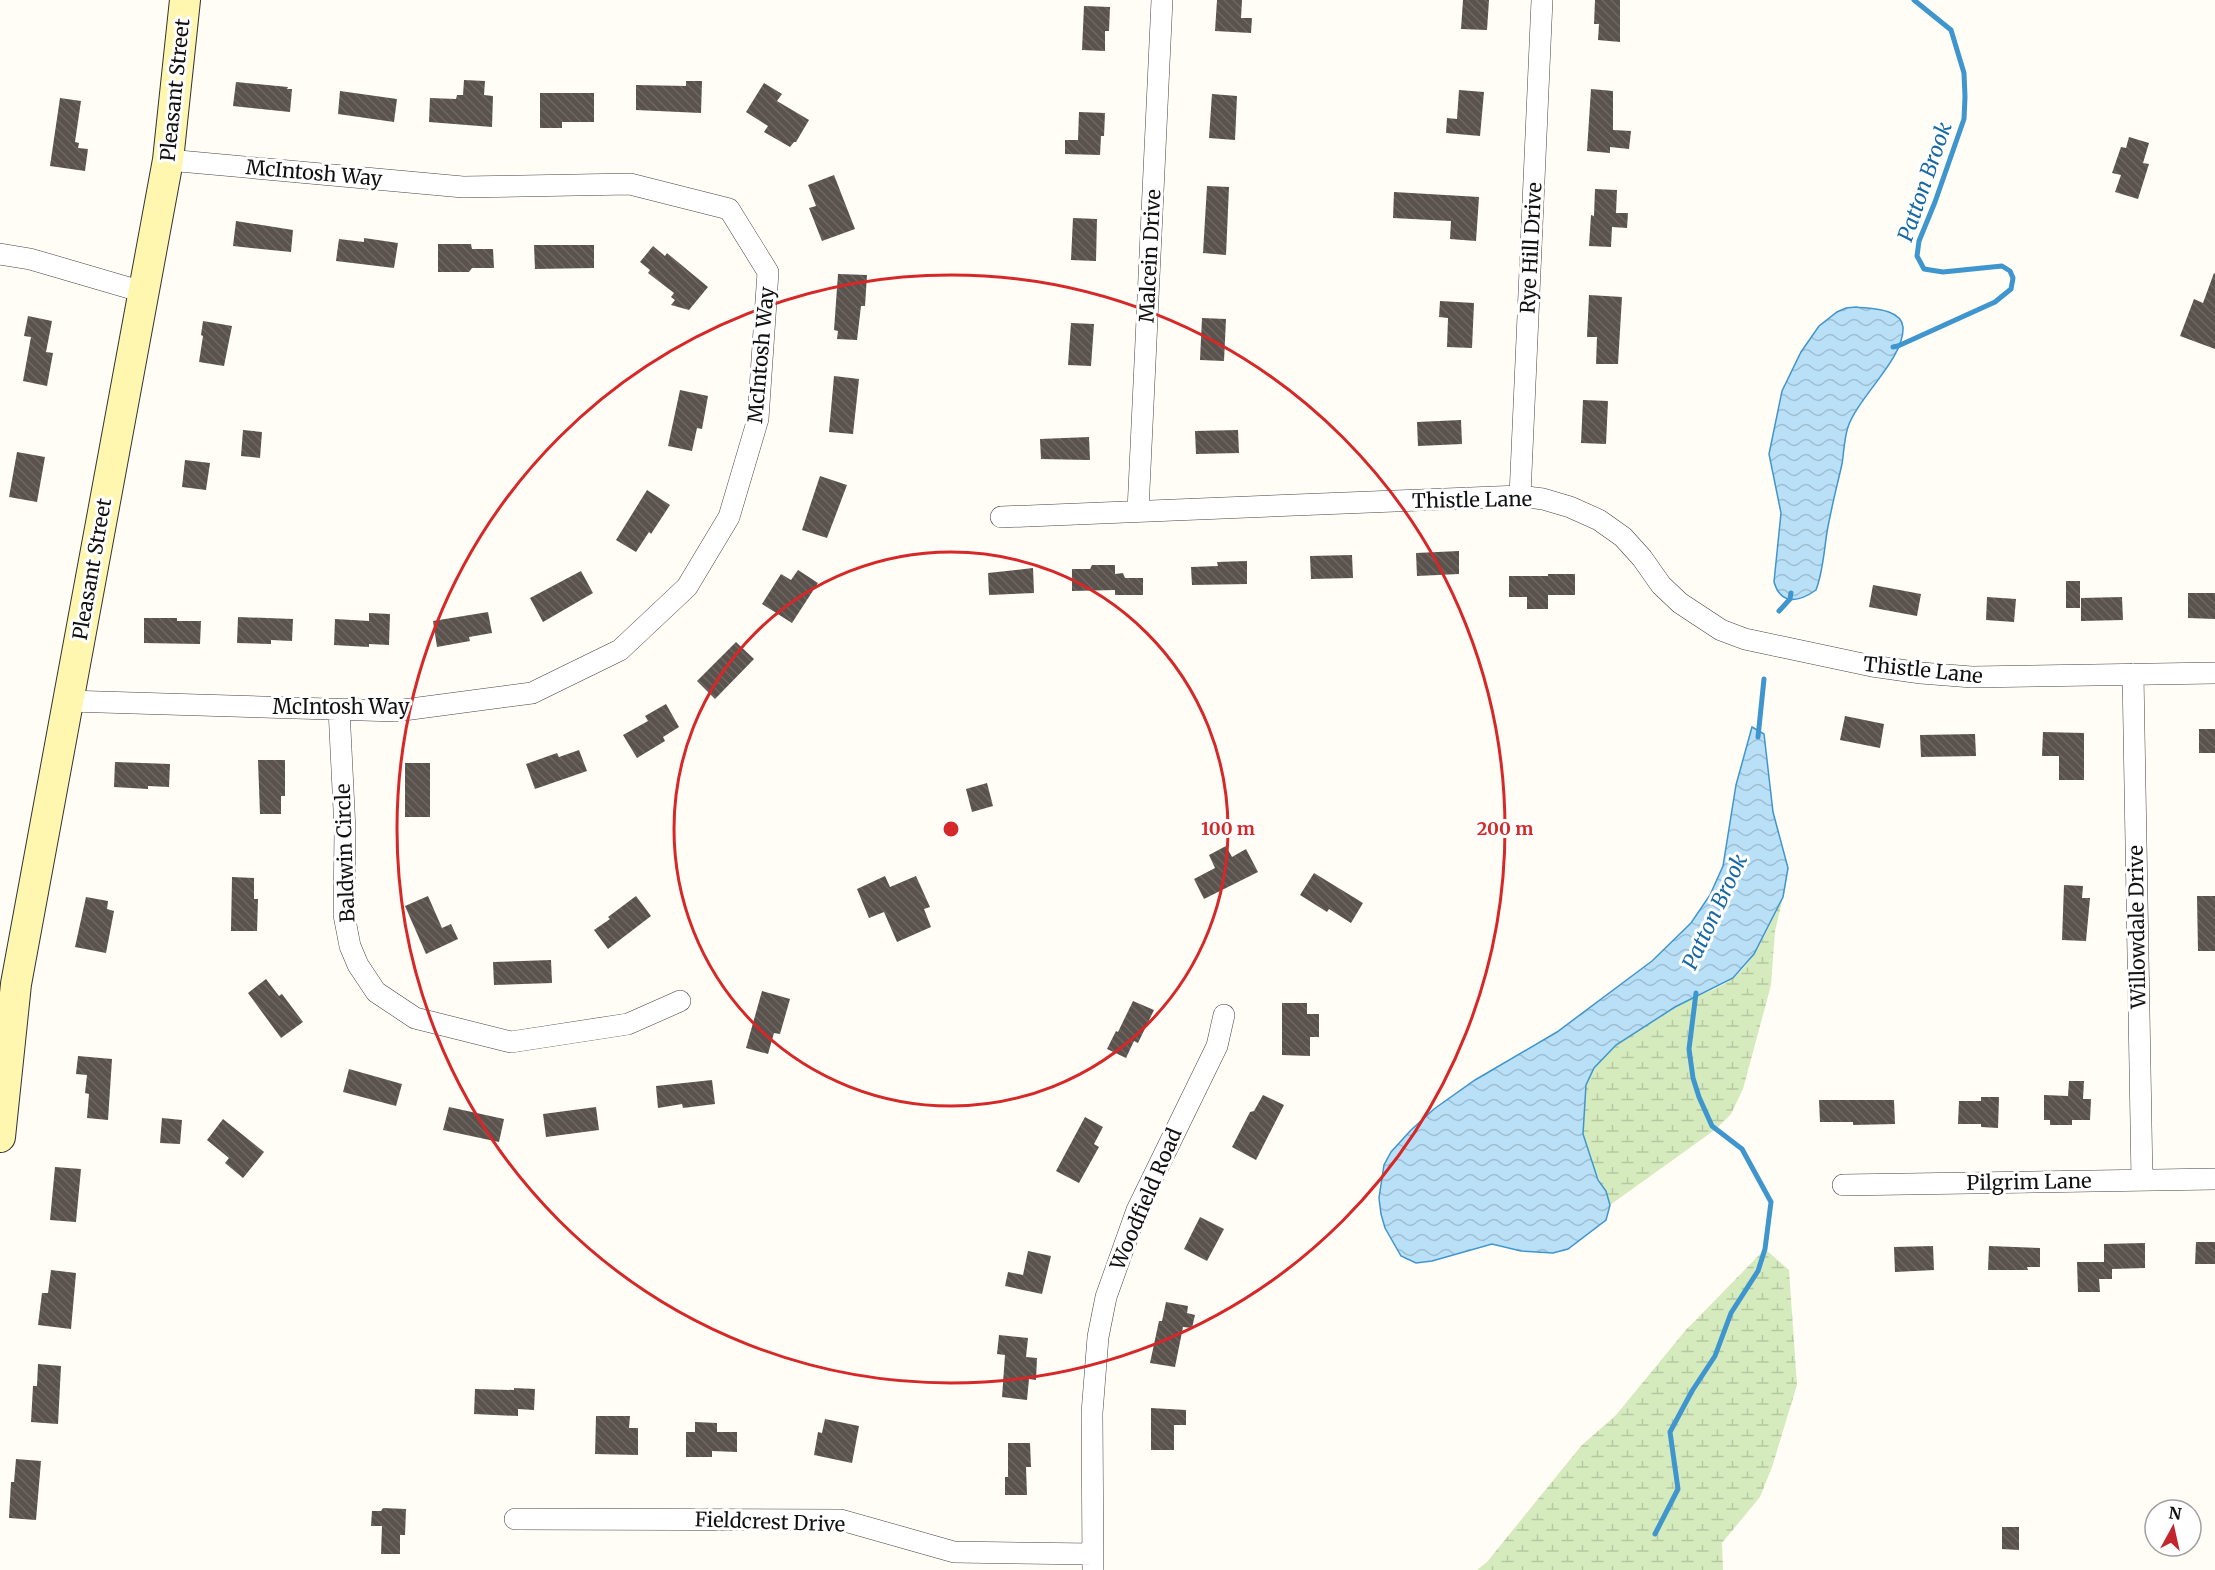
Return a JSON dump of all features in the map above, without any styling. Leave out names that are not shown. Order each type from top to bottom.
[{"type":"street","name":"Pleasant Street","points":[[0,1137],[16,984],[168,160],[185,0]]},
{"type":"street","name":"Malcein Drive","points":[[1138,511],[1162,0]]},
{"type":"street","name":"Rye Hill Drive","points":[[1520,496],[1542,0]]},
{"type":"street","name":"McIntosh Way","points":[[68,701],[396,711],[532,693],[620,650],[687,587],[729,518],[758,419],[768,272],[729,209],[630,184],[464,187],[168,160]]},
{"type":"street","points":[[0,254],[30,259],[143,292]]},
{"type":"street","name":"Thistle Lane","points":[[1000,518],[1520,496],[1543,499],[1570,507],[1599,520],[1623,537],[1642,558],[1661,585],[1680,603],[1721,630],[1745,639],[1921,674],[1972,677],[2215,673]]},
{"type":"street","name":"Willowdale Drive","points":[[2133,674],[2142,1180]]},
{"type":"street","name":"Baldwin Circle","points":[[339,709],[345,830],[344,915],[350,946],[358,965],[376,992],[416,1018],[511,1042],[628,1024],[680,1001]]},
{"type":"street","name":"Woodfield Road","points":[[1093,1562],[1092,1413],[1094,1377],[1106,1297],[1137,1210],[1217,1046],[1224,1015]]},
{"type":"street","name":"Pilgrim Lane","points":[[1843,1185],[2215,1179]]},
{"type":"street","name":"Fieldcrest Drive","points":[[515,1519],[841,1520],[954,1552],[1093,1562]]},
{"type":"green space","points":[[1783,897],[1775,931],[1771,985],[1743,1089],[1731,1114],[1716,1129],[1610,1205],[1584,1142],[1585,1094],[1593,1070],[1616,1046],[1645,1024],[1688,1000],[1722,985],[1741,971],[1756,952]]},
{"type":"green space","points":[[1765,1249],[1789,1270],[1797,1385],[1772,1467],[1760,1497],[1722,1543],[1723,1570],[1477,1570],[1487,1562],[1581,1446],[1616,1415],[1685,1331]]},
{"type":"water","points":[[1856,307],[1876,309],[1897,316],[1903,327],[1902,339],[1889,364],[1853,415],[1848,427],[1822,569],[1816,590],[1791,600],[1781,595],[1774,582],[1781,513],[1769,454],[1782,391],[1801,352],[1819,326],[1837,312]]},
{"type":"water","points":[[1752,727],[1764,734],[1773,812],[1788,868],[1783,897],[1754,954],[1733,978],[1675,1007],[1616,1045],[1594,1068],[1586,1085],[1583,1134],[1598,1180],[1606,1191],[1610,1205],[1606,1220],[1568,1249],[1553,1253],[1521,1251],[1492,1244],[1432,1261],[1416,1263],[1401,1256],[1385,1228],[1379,1198],[1384,1165],[1391,1152],[1434,1109],[1475,1080],[1557,1032],[1652,961],[1691,923],[1710,895],[1723,866],[1736,785]]},
{"type":"building","points":[[1217,0],[1242,0],[1241,18],[1252,18],[1251,33],[1215,31]]},
{"type":"building","points":[[1463,0],[1489,0],[1487,30],[1461,29]]},
{"type":"building","points":[[1595,0],[1620,0],[1620,42],[1598,40],[1599,24],[1594,24]]},
{"type":"building","points":[[1084,6],[1110,7],[1109,31],[1105,31],[1105,51],[1082,50]]},
{"type":"building","points":[[464,80],[485,81],[484,95],[493,96],[492,127],[429,122],[430,98],[456,99],[457,95],[463,95]]},
{"type":"building","points":[[686,81],[702,81],[701,113],[636,110],[636,85],[686,86]]},
{"type":"building","points":[[236,82],[292,89],[290,112],[233,106]]},
{"type":"building","points":[[764,83],[782,94],[777,101],[809,120],[796,142],[790,147],[764,132],[768,126],[746,112]]},
{"type":"building","points":[[1591,89],[1613,91],[1613,130],[1631,131],[1629,149],[1610,147],[1610,153],[1587,151]]},
{"type":"building","points":[[1459,90],[1484,92],[1480,136],[1446,133],[1447,118],[1457,119]]},
{"type":"building","points":[[340,91],[397,99],[394,122],[338,114]]},
{"type":"building","points":[[540,93],[594,93],[594,122],[562,122],[562,128],[540,128]]},
{"type":"building","points":[[1212,94],[1237,96],[1235,140],[1209,138]]},
{"type":"building","points":[[60,98],[81,101],[75,142],[79,143],[78,148],[88,149],[85,171],[50,166]]},
{"type":"building","points":[[1079,112],[1105,113],[1100,155],[1065,154],[1065,140],[1078,140]]},
{"type":"building","points":[[2129,137],[2149,143],[2143,163],[2149,164],[2138,199],[2115,192],[2121,175],[2112,173],[2121,147],[2126,148]]},
{"type":"building","points":[[834,175],[855,229],[822,241],[809,208],[816,206],[808,185]]},
{"type":"building","points":[[1207,186],[1229,187],[1226,255],[1203,253]]},
{"type":"building","points":[[1595,189],[1617,190],[1616,213],[1628,213],[1627,228],[1612,227],[1611,247],[1589,246],[1591,215],[1594,216]]},
{"type":"building","points":[[1394,192],[1479,197],[1476,241],[1450,239],[1451,221],[1393,218]]},
{"type":"building","points":[[1073,218],[1097,219],[1096,261],[1071,260]]},
{"type":"building","points":[[236,221],[293,230],[291,252],[233,246]]},
{"type":"building","points":[[364,238],[398,243],[394,268],[336,261],[339,239],[364,242]]},
{"type":"building","points":[[438,244],[471,244],[472,249],[493,249],[494,268],[472,268],[469,272],[438,272]]},
{"type":"building","points":[[534,245],[594,245],[594,268],[535,269]]},
{"type":"building","points":[[653,246],[665,256],[667,253],[708,287],[689,310],[671,305],[675,300],[671,297],[674,293],[648,273],[650,270],[640,262]]},
{"type":"building","points":[[2214,273],[2215,349],[2180,336],[2194,299],[2203,303]]},
{"type":"building","points":[[838,274],[867,275],[865,306],[861,306],[857,340],[837,339],[838,331],[834,330]]},
{"type":"building","points":[[1589,295],[1622,297],[1618,364],[1596,364],[1597,337],[1587,337]]},
{"type":"building","points":[[1440,301],[1474,303],[1472,348],[1447,347],[1448,318],[1439,317]]},
{"type":"building","points":[[28,316],[52,321],[46,352],[53,353],[47,386],[23,381],[31,337],[24,336]]},
{"type":"building","points":[[1202,318],[1226,319],[1224,361],[1200,360]]},
{"type":"building","points":[[203,321],[232,326],[224,366],[199,362]]},
{"type":"building","points":[[1071,323],[1094,324],[1091,366],[1068,365]]},
{"type":"building","points":[[834,376],[859,379],[853,434],[829,432]]},
{"type":"building","points":[[680,390],[708,396],[702,429],[697,428],[692,451],[668,446]]},
{"type":"building","points":[[1583,400],[1608,401],[1606,444],[1581,443]]},
{"type":"building","points":[[1461,420],[1462,444],[1418,446],[1417,422]]},
{"type":"building","points":[[243,430],[262,432],[260,458],[241,456]]},
{"type":"building","points":[[1238,430],[1239,453],[1196,454],[1195,431]]},
{"type":"building","points":[[1089,437],[1090,460],[1041,459],[1040,439]]},
{"type":"building","points":[[17,452],[45,457],[37,502],[9,497]]},
{"type":"building","points":[[185,460],[210,463],[206,490],[182,487]]},
{"type":"building","points":[[820,476],[847,485],[827,538],[802,530]]},
{"type":"building","points":[[647,490],[670,505],[636,552],[616,540]]},
{"type":"building","points":[[1459,551],[1459,574],[1417,576],[1416,553]]},
{"type":"building","points":[[1352,555],[1353,578],[1311,579],[1310,556]]},
{"type":"building","points":[[1247,561],[1247,584],[1192,585],[1191,567],[1218,566],[1217,562]]},
{"type":"building","points":[[1092,565],[1115,565],[1115,574],[1123,573],[1125,578],[1143,578],[1143,595],[1115,595],[1115,590],[1072,591],[1072,569],[1090,569]]},
{"type":"building","points":[[1033,568],[1034,593],[989,595],[988,573]]},
{"type":"building","points":[[798,570],[818,583],[792,623],[762,604],[781,574],[791,580]]},
{"type":"building","points":[[581,571],[593,593],[543,622],[530,598]]},
{"type":"building","points":[[1548,574],[1575,574],[1575,595],[1548,595],[1548,609],[1527,609],[1527,597],[1509,597],[1509,576],[1548,576]]},
{"type":"building","points":[[2066,581],[2080,581],[2080,608],[2066,608]]},
{"type":"building","points":[[1873,585],[1921,594],[1917,616],[1869,607]]},
{"type":"building","points":[[2188,593],[2215,593],[2215,619],[2188,618]]},
{"type":"building","points":[[1987,597],[2016,599],[2014,622],[1986,620]]},
{"type":"building","points":[[2122,597],[2123,620],[2081,621],[2081,598]]},
{"type":"building","points":[[488,612],[492,633],[469,637],[470,641],[437,647],[433,621]]},
{"type":"building","points":[[369,613],[390,614],[389,645],[369,644],[369,647],[334,645],[335,619],[369,621]]},
{"type":"building","points":[[238,617],[293,619],[292,641],[271,640],[271,644],[237,643]]},
{"type":"building","points":[[144,618],[201,621],[200,644],[144,643]]},
{"type":"building","points":[[736,642],[754,659],[715,699],[697,681]]},
{"type":"building","points":[[666,704],[679,727],[663,737],[665,741],[637,758],[623,735],[648,721],[645,716]]},
{"type":"building","points":[[1845,716],[1884,724],[1880,748],[1840,740]]},
{"type":"building","points":[[2199,729],[2215,729],[2215,753],[2199,753]]},
{"type":"building","points":[[2043,732],[2084,733],[2084,780],[2059,780],[2059,756],[2042,756]]},
{"type":"building","points":[[1975,734],[1976,756],[1921,757],[1920,735]]},
{"type":"building","points":[[579,750],[587,771],[535,789],[526,764],[557,753],[559,757]]},
{"type":"building","points":[[258,760],[285,760],[285,796],[281,796],[281,814],[260,814]]},
{"type":"building","points":[[115,762],[170,764],[169,787],[148,786],[148,789],[114,787]]},
{"type":"building","points":[[405,763],[430,763],[430,817],[405,817]]},
{"type":"building","points":[[987,783],[993,806],[972,812],[966,789]]},
{"type":"building","points":[[1226,846],[1232,857],[1246,849],[1258,872],[1204,899],[1194,879],[1215,868],[1209,855]]},
{"type":"building","points":[[1314,873],[1363,903],[1351,923],[1329,909],[1327,912],[1300,895]]},
{"type":"building","points":[[885,876],[890,887],[916,876],[930,907],[924,909],[931,927],[897,942],[884,912],[869,918],[857,889]]},
{"type":"building","points":[[232,877],[254,878],[254,899],[258,899],[257,931],[231,931]]},
{"type":"building","points":[[2064,885],[2083,886],[2082,898],[2090,898],[2086,941],[2062,940]]},
{"type":"building","points":[[428,896],[442,928],[451,924],[458,939],[426,954],[405,906]]},
{"type":"building","points":[[636,896],[651,916],[608,949],[594,930]]},
{"type":"building","points":[[2197,896],[2215,896],[2215,951],[2198,951]]},
{"type":"building","points":[[86,897],[108,901],[107,909],[114,911],[106,953],[75,947]]},
{"type":"building","points":[[551,960],[552,983],[494,985],[493,962]]},
{"type":"building","points":[[266,979],[279,996],[282,994],[303,1022],[281,1038],[248,993]]},
{"type":"building","points":[[762,991],[790,999],[780,1034],[774,1033],[768,1054],[746,1048]]},
{"type":"building","points":[[1133,1001],[1154,1010],[1138,1043],[1134,1041],[1126,1058],[1107,1049]]},
{"type":"building","points":[[1282,1003],[1307,1003],[1307,1014],[1319,1014],[1319,1037],[1310,1037],[1310,1056],[1282,1055]]},
{"type":"building","points":[[78,1056],[112,1059],[108,1120],[87,1118],[89,1094],[85,1093],[87,1075],[76,1074]]},
{"type":"building","points":[[349,1069],[402,1084],[396,1106],[343,1092]]},
{"type":"building","points":[[712,1080],[715,1104],[683,1108],[682,1104],[658,1108],[656,1086]]},
{"type":"building","points":[[2069,1081],[2084,1081],[2083,1099],[2091,1099],[2090,1120],[2072,1120],[2072,1125],[2050,1125],[2050,1120],[2044,1120],[2044,1095],[2068,1096]]},
{"type":"building","points":[[1263,1095],[1284,1105],[1256,1160],[1232,1147],[1250,1112],[1254,1111]]},
{"type":"building","points":[[1981,1097],[1999,1097],[1998,1128],[1981,1127],[1981,1124],[1958,1124],[1959,1101],[1981,1101]]},
{"type":"building","points":[[1819,1100],[1894,1100],[1895,1124],[1853,1125],[1853,1122],[1820,1122]]},
{"type":"building","points":[[449,1107],[504,1119],[499,1142],[443,1130]]},
{"type":"building","points":[[596,1107],[599,1130],[546,1137],[543,1114]]},
{"type":"building","points":[[1085,1117],[1103,1127],[1094,1144],[1099,1147],[1079,1183],[1056,1171]]},
{"type":"building","points":[[162,1118],[182,1120],[180,1144],[160,1143]]},
{"type":"building","points":[[223,1119],[264,1152],[243,1178],[225,1163],[229,1158],[207,1140]]},
{"type":"building","points":[[55,1167],[81,1169],[76,1222],[50,1220]]},
{"type":"building","points":[[1200,1217],[1224,1229],[1207,1261],[1184,1249]]},
{"type":"building","points":[[2196,1242],[2215,1242],[2215,1264],[2195,1264]]},
{"type":"building","points":[[2145,1243],[2145,1268],[2112,1269],[2112,1279],[2099,1279],[2100,1292],[2078,1292],[2077,1262],[2104,1262],[2104,1244]]},
{"type":"building","points":[[1933,1246],[1934,1270],[1895,1272],[1894,1247]]},
{"type":"building","points":[[1989,1246],[2040,1248],[2040,1267],[2027,1267],[2028,1270],[1988,1270]]},
{"type":"building","points":[[1028,1251],[1051,1256],[1042,1294],[1005,1286],[1008,1272],[1023,1275]]},
{"type":"building","points":[[51,1270],[76,1273],[71,1329],[38,1325],[42,1293],[48,1293]]},
{"type":"building","points":[[1166,1302],[1188,1306],[1187,1313],[1195,1315],[1192,1328],[1183,1327],[1175,1367],[1150,1363],[1159,1321],[1162,1321]]},
{"type":"building","points":[[999,1335],[1028,1338],[1026,1357],[1037,1358],[1036,1380],[1029,1379],[1027,1400],[1002,1397],[1005,1355],[997,1354]]},
{"type":"building","points":[[38,1364],[61,1366],[58,1424],[31,1422],[33,1386],[37,1386]]},
{"type":"building","points":[[514,1388],[535,1389],[534,1410],[518,1409],[518,1416],[474,1414],[475,1389],[514,1390]]},
{"type":"building","points":[[1151,1408],[1186,1410],[1186,1425],[1174,1425],[1174,1450],[1151,1450]]},
{"type":"building","points":[[596,1416],[630,1416],[629,1428],[638,1428],[638,1455],[595,1454]]},
{"type":"building","points":[[825,1419],[859,1426],[852,1463],[814,1455],[818,1432],[822,1433]]},
{"type":"building","points":[[695,1422],[717,1423],[717,1432],[737,1432],[737,1452],[712,1451],[712,1457],[686,1457],[686,1432],[695,1432]]},
{"type":"building","points":[[1008,1443],[1030,1443],[1031,1467],[1026,1467],[1027,1495],[1005,1495],[1005,1477],[1008,1477]]},
{"type":"building","points":[[16,1459],[41,1461],[36,1520],[9,1518],[11,1482],[14,1482]]},
{"type":"building","points":[[383,1508],[406,1509],[405,1535],[400,1535],[400,1554],[381,1554],[382,1526],[371,1526],[372,1511],[381,1511]]},
{"type":"building","points":[[2002,1527],[2019,1527],[2019,1550],[2002,1549]]},
{"type":"waterway","name":"Patton Brook","points":[[1893,347],[1995,302],[2011,289],[2013,278],[2010,271],[2002,266],[1943,272],[1924,269],[1917,256],[1919,241],[1964,119],[1965,97],[1964,73],[1951,30],[1914,0]]},
{"type":"waterway","name":"Patton Brook","points":[[1779,611],[1790,599],[1791,593]]},
{"type":"waterway","name":"Patton Brook","points":[[1758,737],[1764,679]]},
{"type":"waterway","name":"Patton Brook","points":[[1655,1534],[1678,1489],[1670,1432],[1692,1391],[1715,1356],[1731,1313],[1758,1271],[1765,1249],[1771,1202],[1742,1149],[1712,1126],[1699,1097],[1693,1078],[1689,1049],[1696,993]]}]
